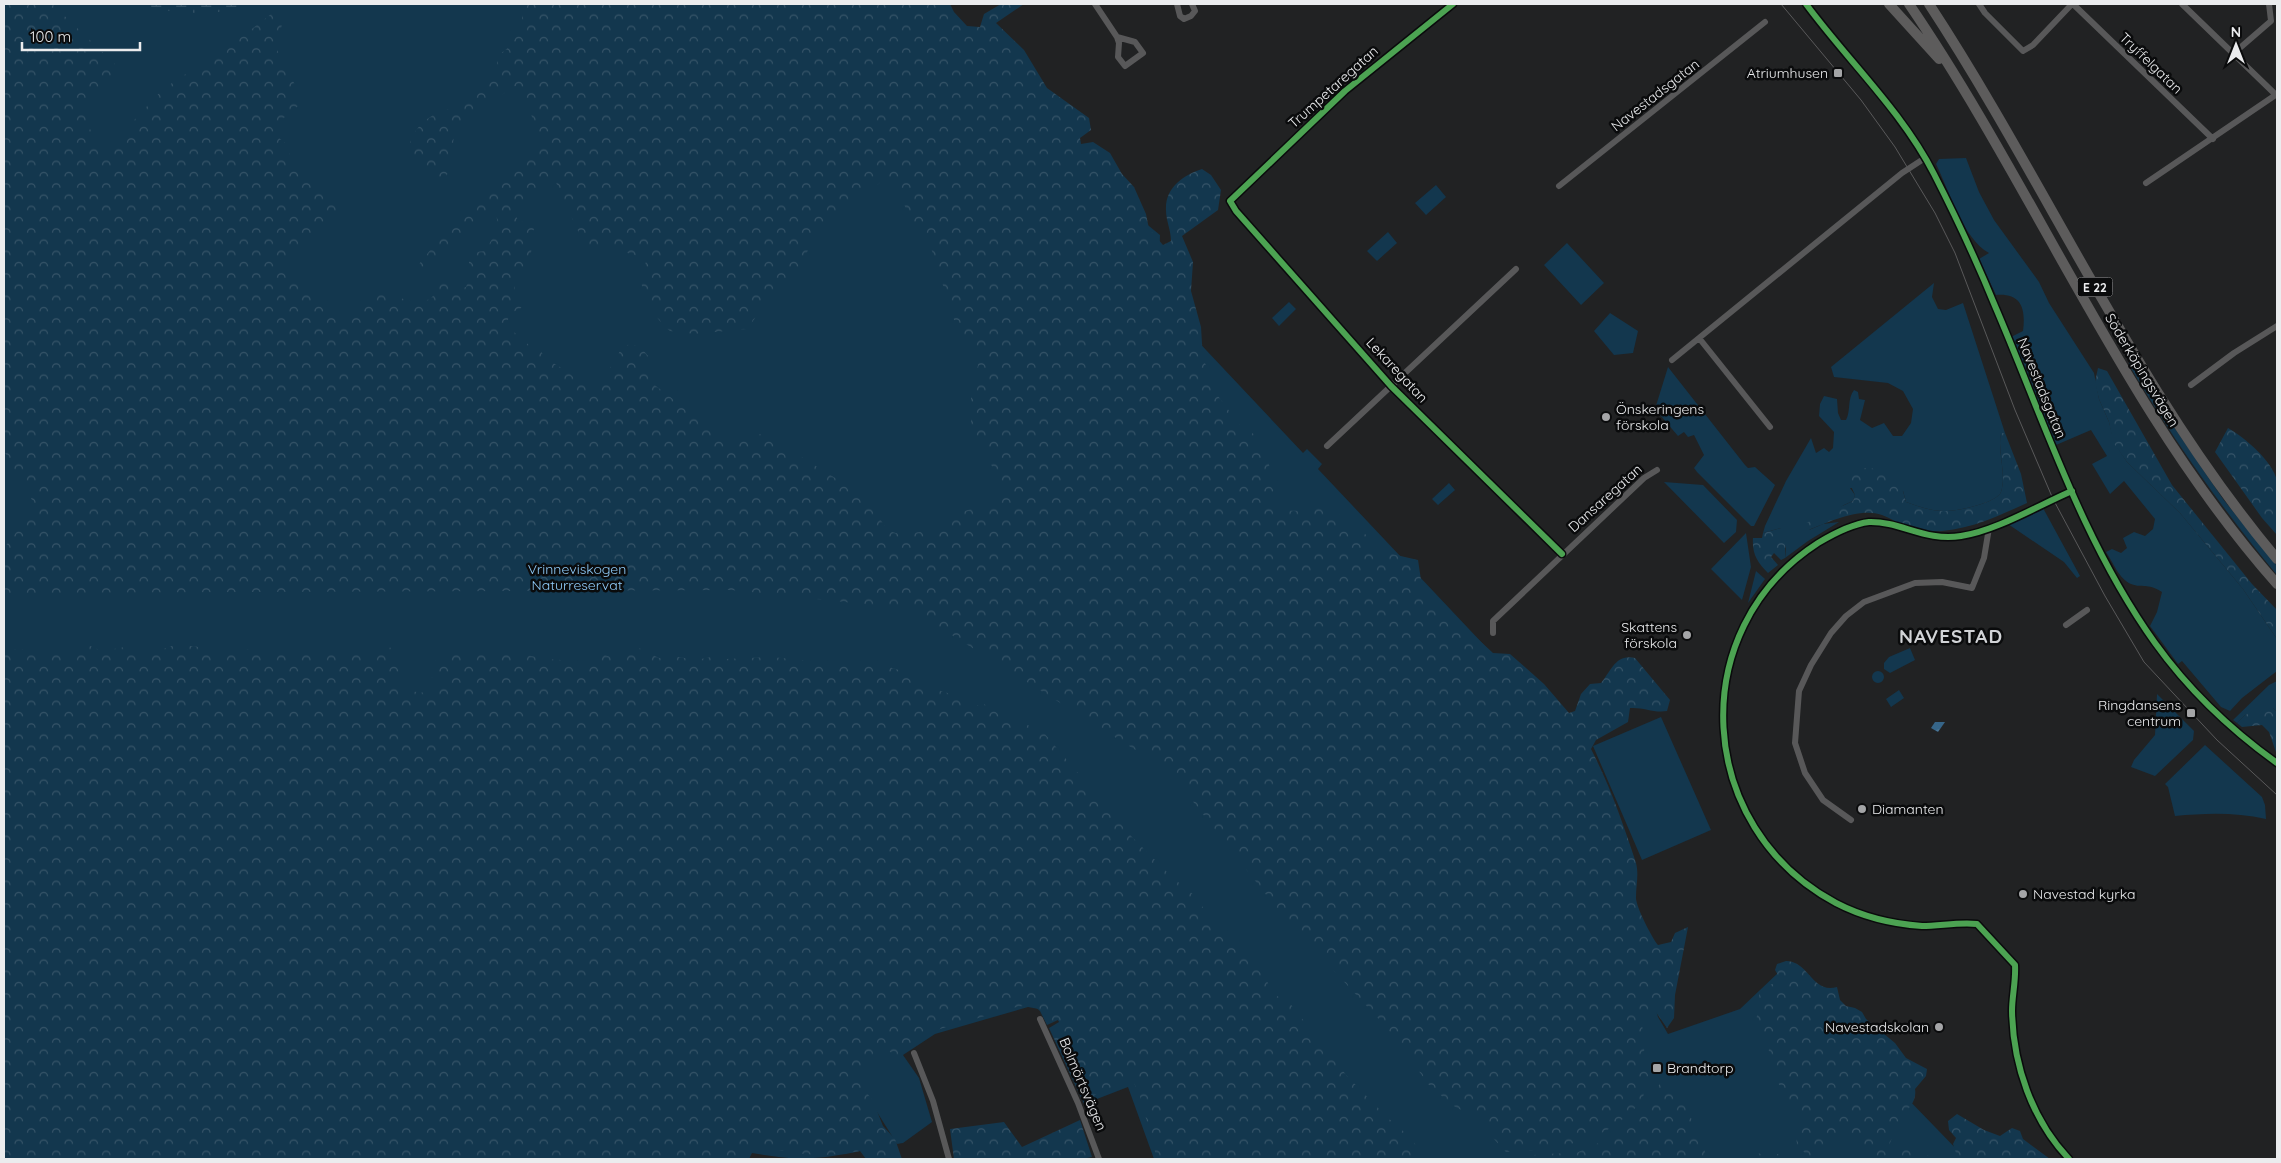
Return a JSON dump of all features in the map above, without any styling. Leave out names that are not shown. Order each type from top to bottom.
[{"type":"highway","points":[[1889,4],[1961,84]]},
{"type":"highway","name":"Söderköpingsvägen","points":[[1909,4],[1961,84],[2146,406],[2206,495],[2277,584]]},
{"type":"highway","name":"Söderköpingsvägen","points":[[1929,4],[1983,90],[2171,416],[2212,477],[2277,559]]},
{"type":"street","points":[[1095,4],[1117,37],[1119,43],[1118,57],[1125,66],[1143,54],[1135,42],[1117,37]]},
{"type":"street","points":[[1177,4],[1180,16],[1184,18],[1191,16],[1195,11],[1192,4]]},
{"type":"street","name":"Trumpetaregatan","points":[[1235,194],[1345,91],[1393,50],[1453,4]]},
{"type":"street","name":"Navestadsgatan","points":[[1806,4],[1908,132],[1925,158],[1996,308],[2096,544],[2155,643],[2218,714],[2277,764]]},
{"type":"street","name":"Tryffelgatan","points":[[1979,4],[1985,13],[2023,51],[2033,45],[2072,4],[2213,139]]},
{"type":"street","points":[[2146,183],[2277,94],[2182,4]]},
{"type":"street","points":[[2234,53],[2271,21],[2269,4]]},
{"type":"street","name":"Navestadsgatan","points":[[1559,186],[1765,22]]},
{"type":"street","points":[[1672,360],[1902,172],[1925,158]]},
{"type":"street","name":"Lekaregatan","points":[[1235,194],[1230,201],[1236,211],[1391,386],[1562,554]]},
{"type":"street","name":"Lekaregatan","points":[[1327,446],[1516,269]]},
{"type":"street","points":[[2191,385],[2234,353],[2277,326]]},
{"type":"street","points":[[1699,338],[1770,427]]},
{"type":"street","name":"Dansaregatan","points":[[1493,633],[1493,621],[1644,478],[1657,470]]},
{"type":"street","points":[[2070,1159],[2054,1140],[2034,1106],[2026,1089],[2018,1062],[2012,1013],[2015,965],[1975,924],[1921,926],[1876,918],[1837,903],[1805,883],[1771,850],[1749,821],[1734,786],[1725,756],[1723,717],[1731,661],[1751,613],[1784,570],[1819,543],[1842,530],[1869,522],[1926,536],[1944,538],[1962,536],[1989,528],[2072,491]]},
{"type":"street","points":[[1851,820],[1823,800],[1801,764],[1795,743],[1798,700],[1804,680],[1831,633],[1846,616],[1864,602],[1915,583],[1942,582],[1972,588],[1984,558],[1989,528]]},
{"type":"street","points":[[2066,625],[2087,610]]},
{"type":"street","name":"Bolmörtsvägen","points":[[1040,1019],[1075,1095],[1099,1159]]},
{"type":"street","points":[[914,1053],[933,1101],[949,1159]]},
{"type":"green space","name":"Vrinneviskogen Naturreservat","points":[[4,4],[946,4],[1138,217],[1160,235],[1158,299],[1303,453],[1307,449],[1322,464],[1318,469],[1586,753],[1658,1017],[1668,1034],[1740,1009],[1782,969],[1966,1159],[1154,1159],[1128,1087],[1084,1104],[1049,1028],[1059,1022],[1054,1012],[1028,1007],[935,1034],[903,1055],[919,1078],[932,1122],[903,1143],[897,1144],[857,1080],[865,1150],[834,1156],[796,1158],[752,1153],[749,1159],[4,1159]]},
{"type":"green space","points":[[4,4],[52,4],[115,64],[114,71],[94,92],[87,104],[86,112],[96,146],[104,147],[111,145],[163,89],[240,38],[279,8],[285,8],[277,50],[295,85],[298,106],[279,122],[279,138],[285,143],[294,165],[300,173],[314,180],[337,207],[335,218],[288,253],[285,266],[290,273],[298,277],[313,298],[341,313],[351,314],[358,311],[383,290],[402,299],[422,302],[434,295],[430,286],[434,283],[441,282],[460,289],[466,287],[472,271],[469,262],[470,256],[485,251],[499,227],[496,215],[490,210],[485,211],[482,225],[461,235],[442,254],[430,260],[425,272],[416,268],[435,244],[460,223],[476,202],[540,145],[541,139],[521,90],[515,86],[467,118],[463,125],[454,131],[451,166],[445,178],[439,182],[409,157],[410,142],[418,128],[429,118],[443,110],[462,106],[490,79],[499,54],[506,50],[515,39],[525,4],[950,4],[954,12],[967,26],[980,27],[984,14],[1001,4],[1024,4],[996,23],[1024,50],[1047,88],[1089,118],[1091,130],[1080,138],[1081,144],[1093,142],[1110,153],[1122,174],[1134,187],[1146,214],[1149,229],[1163,245],[1171,241],[1166,214],[1166,202],[1176,184],[1188,175],[1202,169],[1211,175],[1221,190],[1218,210],[1182,236],[1193,262],[1191,291],[1201,327],[1203,360],[1211,373],[1209,384],[1239,424],[1255,435],[1259,446],[1268,458],[1274,496],[1278,508],[1300,511],[1310,509],[1320,503],[1336,508],[1342,520],[1368,536],[1379,551],[1418,560],[1421,580],[1427,599],[1439,617],[1468,630],[1493,653],[1510,654],[1544,684],[1569,713],[1575,711],[1581,694],[1590,684],[1601,683],[1615,664],[1628,657],[1635,658],[1670,700],[1667,711],[1630,708],[1628,722],[1596,740],[1591,749],[1616,805],[1636,863],[1636,901],[1648,929],[1658,945],[1671,942],[1675,933],[1688,927],[1675,995],[1674,1018],[1667,1028],[1653,1008],[1642,1013],[1641,1022],[1645,1038],[1644,1052],[1648,1075],[1642,1102],[1616,1125],[1587,1141],[1535,1150],[1506,1152],[1493,1138],[1483,1122],[1452,1105],[1429,1085],[1387,1028],[1282,915],[1169,771],[910,609],[731,590],[4,593],[4,548],[36,507],[4,451]],"holes":[[[888,176],[899,193],[911,220],[931,248],[957,329],[976,354],[978,365],[971,397],[971,425],[1005,492],[1004,497],[957,513],[942,530],[900,534],[888,531],[876,513],[853,489],[769,437],[761,434],[731,442],[720,439],[694,415],[652,383],[649,376],[651,360],[636,346],[623,346],[600,385],[592,387],[580,383],[568,372],[545,358],[541,351],[530,346],[507,326],[509,314],[521,308],[524,304],[515,293],[515,281],[521,277],[528,266],[533,231],[538,218],[534,217],[523,222],[518,221],[515,213],[531,194],[550,177],[554,178],[583,242],[591,248],[608,247],[647,259],[642,271],[641,281],[645,297],[653,312],[670,331],[694,334],[747,329],[772,295],[787,287],[795,277],[818,234]]]},
{"type":"green space","points":[[136,4],[247,4],[211,14],[142,9]]},
{"type":"green space","points":[[1966,158],[1979,192],[1994,220],[2039,282],[2049,303],[2094,373],[2099,399],[2109,422],[2114,442],[2127,462],[2180,513],[2243,589],[2277,639],[2277,671],[2242,698],[2230,711],[2221,707],[2182,661],[2178,664],[2150,626],[2157,612],[2162,592],[2149,586],[2135,585],[2127,582],[2106,552],[2112,549],[2121,553],[2127,548],[2123,538],[2134,532],[2145,536],[2153,529],[2155,519],[2124,481],[2110,494],[2092,464],[2107,456],[2091,430],[2056,445],[2011,337],[2023,331],[2024,315],[2020,304],[2011,297],[1996,295],[1979,259],[1989,253],[1980,246],[1964,226],[1936,164],[1939,159]]},
{"type":"green space","points":[[1436,185],[1446,197],[1426,215],[1415,203]]},
{"type":"green space","points":[[1388,232],[1397,243],[1377,261],[1367,251]]},
{"type":"green space","points":[[1567,243],[1604,283],[1581,305],[1544,265]]},
{"type":"green space","points":[[1934,283],[1932,297],[1938,309],[1946,310],[1963,303],[2005,433],[2001,434],[2000,441],[2003,477],[2001,492],[1992,500],[1984,503],[1957,510],[1944,511],[1919,507],[1906,502],[1903,491],[1850,488],[1855,495],[1853,501],[1844,505],[1809,530],[1823,524],[1839,522],[1785,558],[1786,549],[1781,528],[1763,533],[1786,481],[1811,438],[1816,453],[1824,448],[1829,452],[1833,448],[1834,432],[1819,416],[1820,404],[1824,396],[1837,399],[1838,413],[1841,420],[1846,420],[1850,397],[1854,390],[1858,392],[1859,399],[1865,400],[1860,420],[1872,428],[1884,423],[1893,436],[1902,436],[1911,423],[1913,409],[1903,391],[1888,383],[1834,377],[1831,367]]},
{"type":"green space","points":[[1289,302],[1296,309],[1279,326],[1272,318]]},
{"type":"green space","points":[[1610,313],[1638,331],[1633,353],[1614,355],[1594,331]]},
{"type":"green space","points":[[2129,361],[2223,499],[2277,566],[2277,575],[2237,525],[2181,447],[2129,365]]},
{"type":"green space","points":[[1668,367],[1745,465],[1748,468],[1755,467],[1775,485],[1754,526],[1751,526],[1694,468],[1704,455],[1694,435],[1688,437],[1684,432],[1678,436],[1655,409]]},
{"type":"green space","points":[[2098,368],[2107,371],[2172,485],[2252,584],[2277,610],[2277,639],[2243,589],[2180,513],[2127,462],[2113,442],[2109,422],[2099,399],[2095,382]]},
{"type":"green space","points":[[2228,428],[2257,450],[2270,465],[2274,473],[2279,493],[2277,535],[2262,518],[2215,452]]},
{"type":"green space","points":[[2001,433],[2005,433],[2021,474],[2027,503],[1988,520],[1949,530],[1916,530],[1873,513],[1845,516],[1808,530],[1804,524],[1853,501],[1855,495],[1845,473],[1865,468],[1872,468],[1891,475],[1897,480],[1903,490],[1906,502],[1919,507],[1944,511],[1957,510],[1992,500],[2001,492],[2003,485],[2000,448]]},
{"type":"green space","points":[[1664,482],[1703,485],[1737,520],[1736,532],[1724,543]]},
{"type":"green space","points":[[1449,483],[1455,490],[1438,505],[1432,499]]},
{"type":"green space","points":[[2043,508],[2080,576],[2077,578],[2064,562],[2008,524]]},
{"type":"green space","points":[[1786,528],[1785,558],[1781,560],[1774,553],[1771,557],[1778,565],[1768,573],[1756,557],[1753,549],[1753,538],[1762,538],[1763,533]]},
{"type":"green space","points":[[1746,533],[1751,567],[1742,600],[1711,569]]},
{"type":"green space","points":[[1756,571],[1765,579],[1748,603]]},
{"type":"green space","points":[[88,645],[102,651],[125,647],[145,656],[171,646],[194,646],[219,652],[238,652],[248,649],[295,655],[329,649],[355,652],[375,651],[385,647],[392,648],[398,663],[400,686],[408,691],[436,694],[448,678],[431,678],[429,671],[442,651],[459,649],[480,653],[507,651],[546,659],[561,660],[571,657],[581,664],[592,661],[596,652],[614,658],[639,648],[659,658],[673,656],[696,660],[711,657],[726,659],[772,657],[849,665],[869,661],[899,670],[913,682],[957,696],[966,707],[984,704],[1005,718],[1020,721],[1045,734],[1132,837],[1172,877],[1194,895],[1222,934],[1249,959],[1265,978],[1275,995],[1289,1002],[1347,1076],[1388,1118],[1410,1137],[1426,1159],[1157,1159],[1140,1096],[1133,1081],[1120,1083],[1087,1099],[1079,1093],[1053,1036],[1063,1025],[1058,1020],[1047,1025],[1040,1011],[1033,1005],[1020,1006],[938,1030],[917,1040],[899,1057],[885,1049],[869,1057],[858,1070],[861,1085],[873,1101],[883,1126],[895,1139],[902,1159],[866,1159],[860,1151],[832,1155],[807,1154],[755,1145],[749,1148],[744,1159],[4,1159],[4,649],[77,651]]},
{"type":"green space","points":[[1910,648],[1915,660],[1890,673],[1884,669],[1884,663],[1889,657]]},
{"type":"green space","points":[[1880,671],[1883,672],[1883,682],[1876,683],[1873,682],[1872,675],[1873,672]]},
{"type":"green space","points":[[2277,681],[2277,712],[2273,708],[2245,715],[2237,723],[2233,720],[2269,685]]},
{"type":"green space","points":[[1899,690],[1904,698],[1891,707],[1886,699]]},
{"type":"green space","points":[[2157,694],[2194,731],[2193,740],[2155,776],[2131,767],[2134,760],[2155,735]]},
{"type":"green space","points":[[2262,707],[2273,708],[2277,712],[2277,755],[2269,732],[2262,725],[2242,727],[2237,723],[2245,715]]},
{"type":"green space","points":[[1661,717],[1711,830],[1642,860],[1593,746]]},
{"type":"green space","points":[[2205,745],[2262,797],[2265,805],[2266,819],[2220,814],[2175,816],[2168,787],[2165,784]]},
{"type":"green space","points":[[1786,961],[1794,962],[1800,966],[1822,986],[1829,988],[1837,987],[1840,1000],[1846,1006],[1862,1012],[1866,1019],[1895,1043],[1906,1058],[1927,1069],[1926,1076],[1915,1089],[1915,1097],[1912,1104],[1901,1117],[1900,1130],[1891,1140],[1884,1159],[1866,1159],[1850,1137],[1837,1141],[1822,1158],[1809,1157],[1797,1145],[1795,1128],[1804,1115],[1792,1112],[1784,1104],[1789,1096],[1777,1082],[1773,1065],[1768,1059],[1770,1039],[1760,1038],[1756,1028],[1759,993],[1770,984],[1783,984],[1775,970],[1777,964]]},
{"type":"green space","points":[[1671,1078],[1701,1138],[1707,1159],[1508,1159],[1541,1154],[1576,1153],[1603,1141],[1633,1123],[1646,1110],[1662,1079]]},
{"type":"green space","points":[[1957,1114],[1984,1130],[2000,1136],[2012,1128],[2020,1131],[2023,1139],[2050,1159],[1958,1159],[1953,1144],[1956,1138],[1949,1130],[1948,1121]]},
{"type":"green space","points":[[1080,1120],[1092,1157],[1082,1159],[954,1159],[950,1129],[1004,1122],[1022,1147]]},
{"type":"green space","points":[[1907,1142],[1911,1144],[1911,1150],[1916,1157],[1924,1157],[1931,1154],[1933,1159],[1891,1159]]},
{"type":"green space","points":[[1758,1153],[1768,1157],[1778,1154],[1790,1159],[1753,1159]]},
{"type":"water","points":[[1935,722],[1945,722],[1938,732],[1931,728]]},
{"type":"tram line","points":[[1781,4],[1861,100],[1895,147],[1935,213],[1955,253],[2015,410],[2053,499],[2105,596],[2144,662],[2217,740],[2277,795]]},
{"type":"cycle path","points":[[1453,4],[1345,91],[1230,201],[1236,211],[1391,386],[1562,554]]},
{"type":"cycle path","points":[[1806,4],[1891,108],[1921,151],[1934,174],[1981,273],[2085,522],[2129,604],[2155,643],[2182,677],[2227,723],[2277,763]]},
{"type":"cycle path","points":[[2069,1159],[2056,1144],[2035,1109],[2021,1071],[2013,1031],[2012,1011],[2015,965],[1977,924],[1963,923],[1922,926],[1889,921],[1867,915],[1836,903],[1789,870],[1755,827],[1733,779],[1724,728],[1727,675],[1744,625],[1774,580],[1818,543],[1849,527],[1869,522],[1892,525],[1936,536],[1961,536],[2003,523],[2072,491]]},
{"type":"place","name":"Atriumhusen","points":[[1838,73]]},
{"type":"place","name":"Önskeringens förskola","points":[[1606,417]]},
{"type":"place","name":"Skattens förskola","points":[[1687,635]]},
{"type":"place","name":"Ringdansens centrum","points":[[2191,713]]},
{"type":"place","name":"Diamanten","points":[[1862,809]]},
{"type":"place","name":"Navestad kyrka","points":[[2023,894]]},
{"type":"place","name":"Navestadskolan","points":[[1939,1027]]},
{"type":"place","name":"Brandtorp","points":[[1657,1068]]},
{"type":"district","name":"NAVESTAD","points":[[1951,636]]}]
